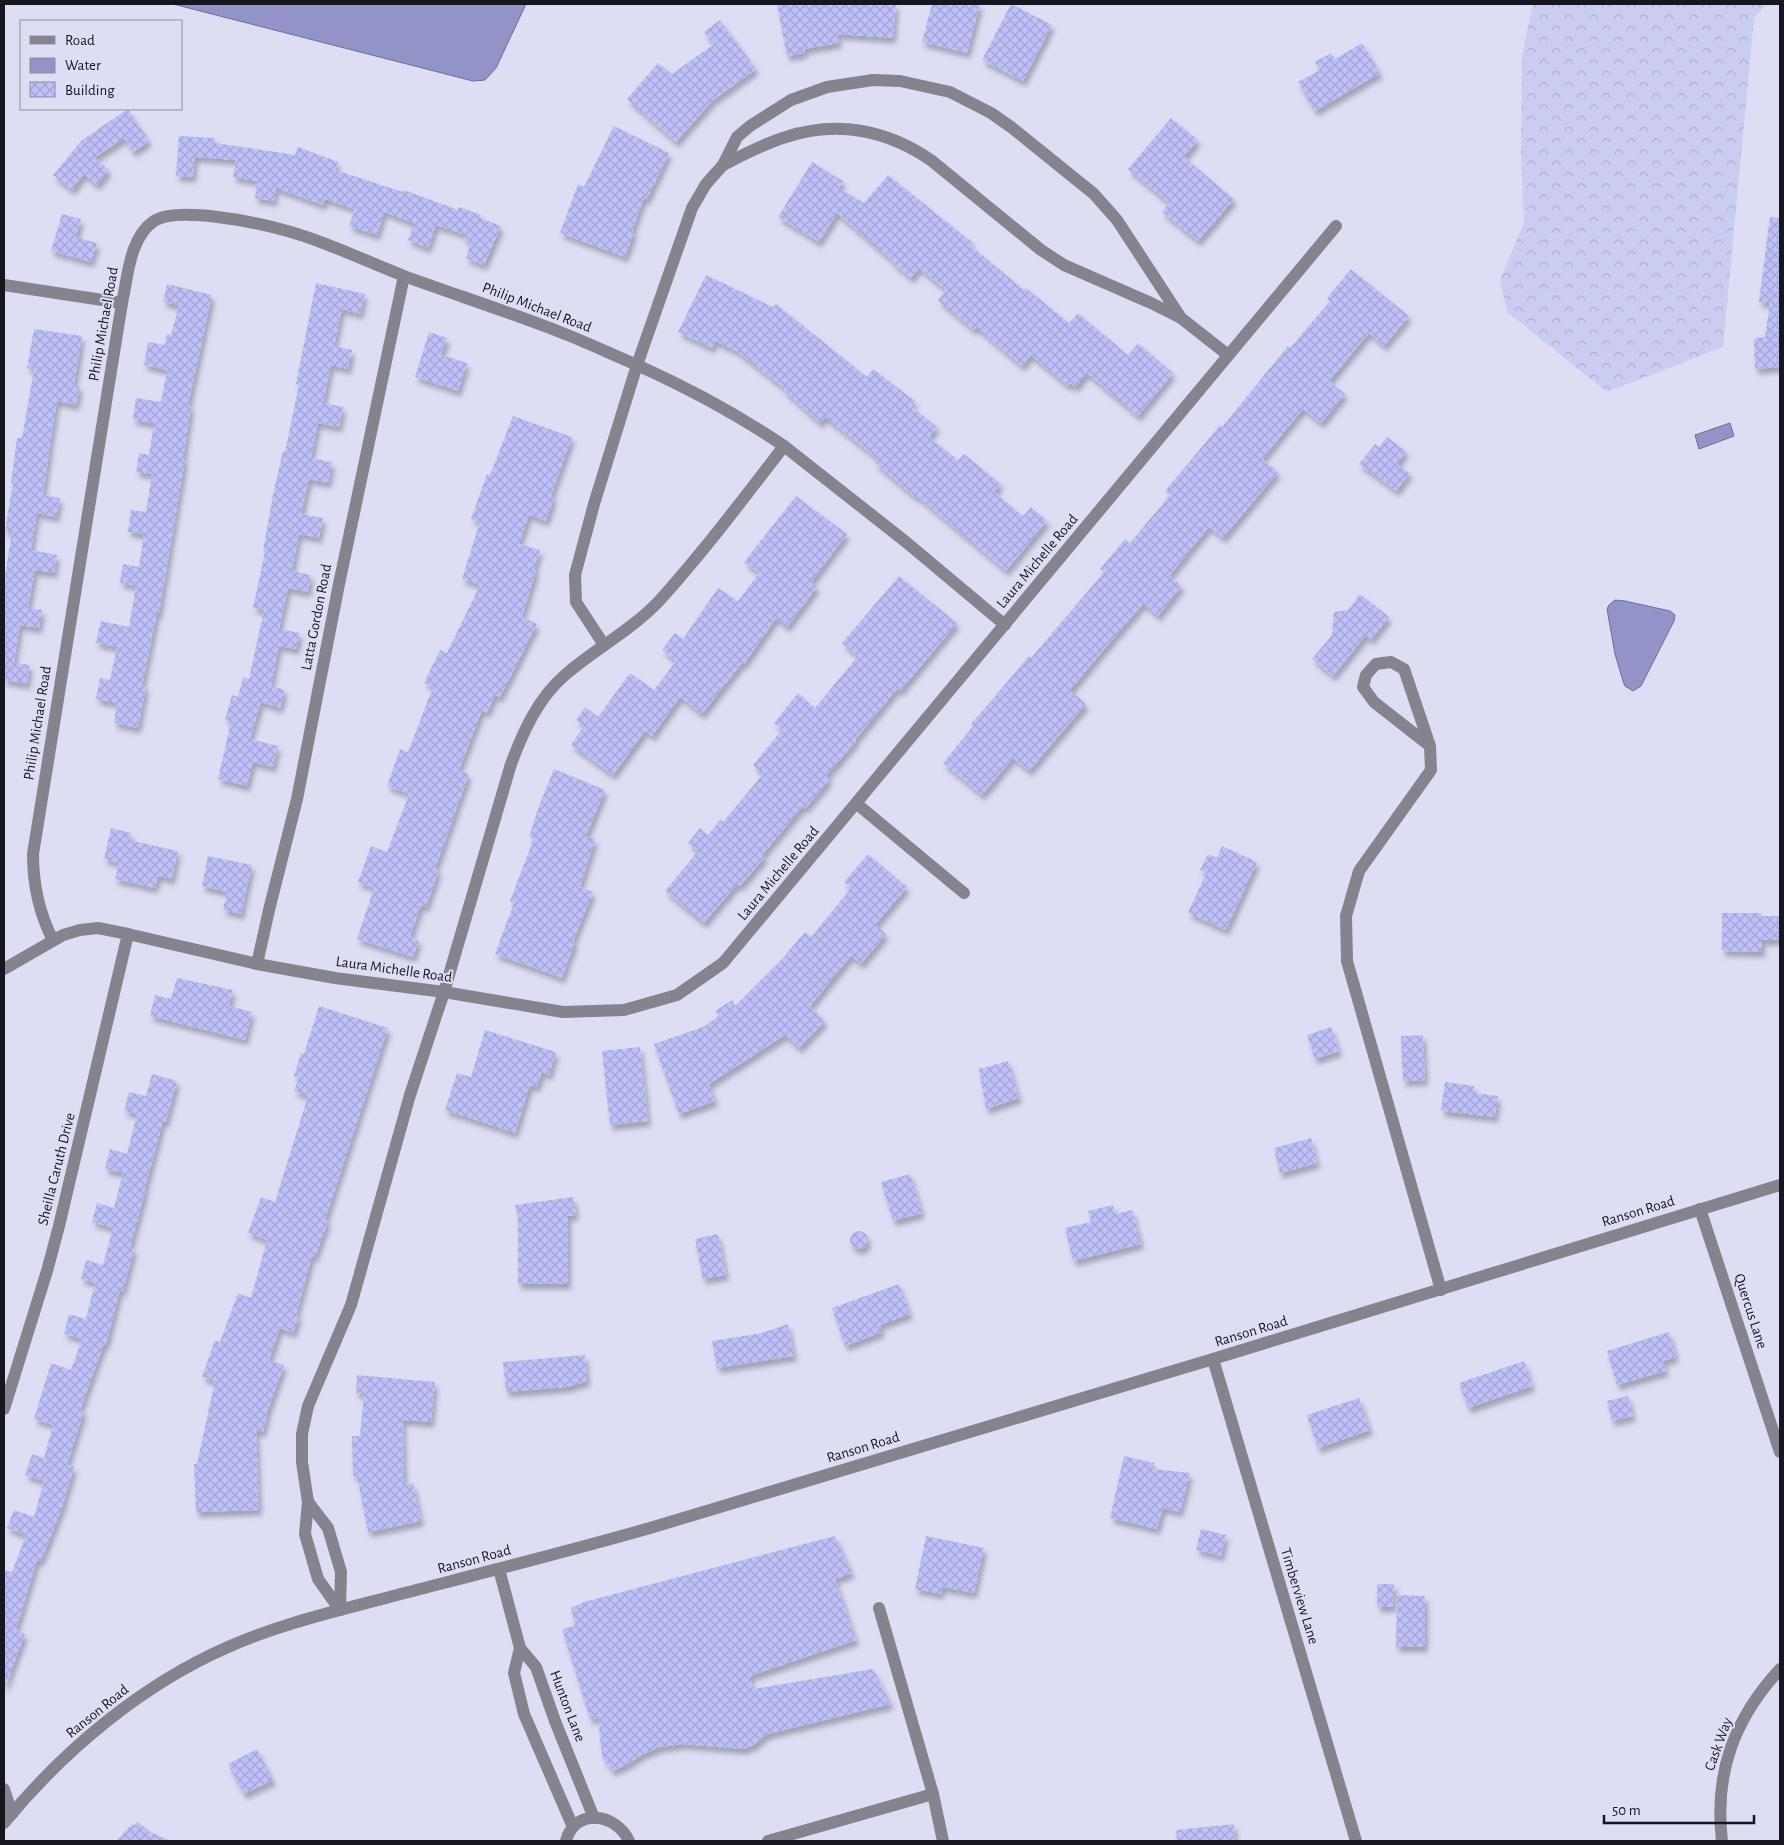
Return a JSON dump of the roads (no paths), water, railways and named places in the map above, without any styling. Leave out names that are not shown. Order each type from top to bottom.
[{"type":"street","points":[[604,645],[576,602],[575,575],[594,504],[636,365],[692,208],[706,184],[722,165],[737,137],[750,126],[791,100],[827,87],[873,80],[900,81],[950,92],[991,113],[1094,194],[1117,220],[1181,318]]},
{"type":"street","points":[[722,165],[758,147],[786,136],[816,130],[851,129],[882,135],[932,161],[1041,250],[1064,266],[1151,303],[1181,318],[1228,355]]},
{"type":"street","name":"Philip Michael Road","points":[[53,940],[33,878],[33,854],[122,303],[136,243],[144,230],[155,221],[171,215],[190,214],[233,220],[301,235],[404,276],[562,332],[683,386],[784,446],[906,542],[1005,625]]},
{"type":"street","name":"Laura Michelle Road","points":[[4,969],[53,940],[80,930],[98,928],[257,964],[336,978],[444,992],[563,1012],[624,1010],[677,995],[723,962],[1336,226]]},
{"type":"street","name":"Latta Gordon Road","points":[[257,964],[297,799],[339,584],[404,276]]},
{"type":"street","points":[[4,286],[122,303]]},
{"type":"street","points":[[340,1610],[318,1579],[306,1534],[308,1502],[302,1462],[302,1434],[308,1406],[351,1304],[410,1096],[444,992],[520,739],[532,716],[564,676],[604,645],[630,628],[660,600],[727,520],[784,446]]},
{"type":"street","points":[[1430,746],[1374,702],[1363,687],[1366,675],[1376,664],[1391,662],[1404,669],[1430,746],[1431,770],[1358,871],[1346,916],[1347,961],[1441,1290]]},
{"type":"street","points":[[856,804],[964,893]]},
{"type":"street","name":"Sheilla Caruth Drive","points":[[4,1409],[59,1226],[128,934]]},
{"type":"street","name":"Ranson Road","points":[[6,1815],[98,1730],[146,1693],[172,1676],[228,1647],[287,1625],[650,1528],[1441,1290],[1780,1185]]},
{"type":"street","name":"Quercus Lane","points":[[1700,1209],[1780,1452]]},
{"type":"street","name":"Timberview Lane","points":[[1213,1359],[1356,1841]]},
{"type":"street","points":[[308,1502],[328,1528],[341,1572],[340,1610]]},
{"type":"street","points":[[499,1569],[520,1648],[514,1673],[524,1714],[573,1827]]},
{"type":"street","points":[[878,1608],[933,1794],[941,1841]]},
{"type":"street","name":"Hunton Lane","points":[[520,1648],[536,1667],[555,1722],[594,1818]]},
{"type":"street","name":"Cask Way","points":[[1722,1841],[1721,1783],[1728,1755],[1749,1708],[1765,1685],[1780,1669]]},
{"type":"street","points":[[4,1789],[6,1815]]},
{"type":"street","points":[[768,1841],[933,1794]]},
{"type":"street","points":[[566,1841],[573,1827],[583,1820],[602,1818],[613,1822],[625,1832],[629,1841]]},
{"type":"water","points":[[173,4],[526,4],[496,68],[485,80],[473,81]]},
{"type":"water","points":[[1730,423],[1734,436],[1699,449],[1695,435]]},
{"type":"water","points":[[1615,600],[1670,611],[1675,615],[1674,621],[1641,686],[1633,691],[1625,686],[1615,654],[1607,609]]}]
